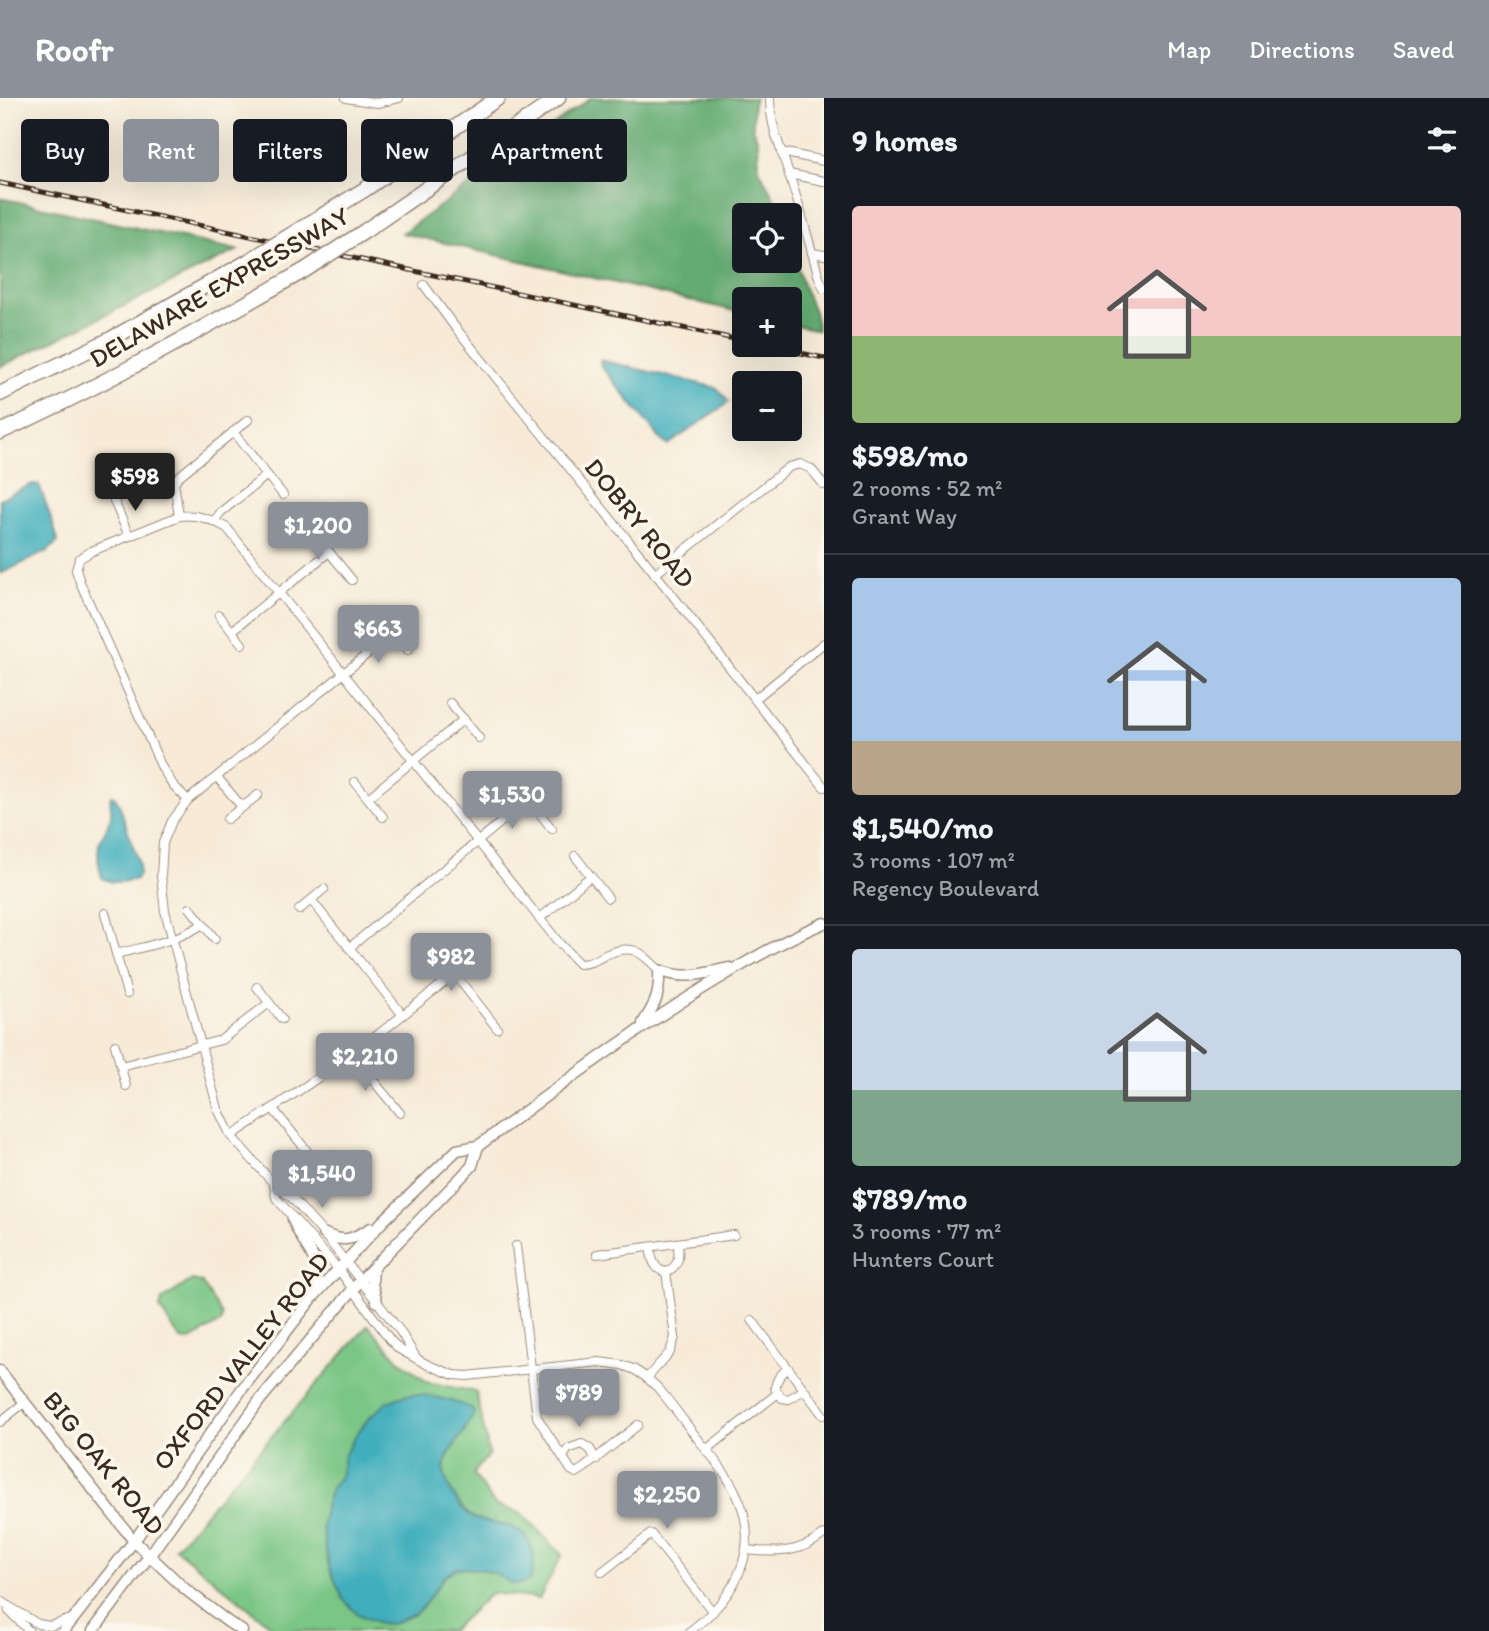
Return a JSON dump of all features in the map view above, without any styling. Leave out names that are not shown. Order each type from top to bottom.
[{"type":"highway","name":"DELAWARE EXPRESSWAY","points":[[0,394],[111,339],[249,261],[409,160],[498,98]]},
{"type":"highway","name":"DELAWARE EXPRESSWAY","points":[[0,432],[143,361],[305,270],[465,164],[558,98]]},
{"type":"main road","name":"OXFORD VALLEY ROAD","points":[[64,1631],[134,1541],[242,1389],[314,1296],[383,1221],[457,1150],[478,1146],[639,1029],[740,966],[824,923]]},
{"type":"main road","points":[[639,1029],[656,1001],[660,988],[659,970],[673,976],[687,976],[740,966]]},
{"type":"main road","name":"OXFORD VALLEY ROAD","points":[[93,1631],[260,1400],[356,1285],[472,1166],[478,1146]]},
{"type":"main road","points":[[293,1219],[317,1262],[319,1279],[314,1296]]},
{"type":"main road","points":[[323,1233],[333,1238],[352,1240],[383,1221]]},
{"type":"main road","points":[[373,1268],[372,1284],[377,1303]]},
{"type":"main road","name":"BIG OAK ROAD","points":[[0,1371],[134,1541],[185,1589],[242,1631]]},
{"type":"street","points":[[346,98],[377,103],[399,98]]},
{"type":"street","points":[[770,98],[773,130],[824,289]]},
{"type":"street","points":[[781,152],[824,161]]},
{"type":"street","points":[[789,174],[824,181]]},
{"type":"street","points":[[812,253],[824,255]]},
{"type":"street","name":"DOBRY ROAD","points":[[424,285],[824,787]]},
{"type":"street","points":[[179,516],[174,483],[178,477],[248,420]]},
{"type":"street","points":[[233,432],[283,495]]},
{"type":"street","points":[[655,574],[789,467],[800,464],[811,469],[824,485]]},
{"type":"street","points":[[214,521],[221,512],[267,475]]},
{"type":"street","points":[[114,500],[129,536]]},
{"type":"street","points":[[188,800],[173,785],[162,768],[76,570],[79,559],[92,551],[179,516],[191,515],[214,521],[226,528],[539,919],[579,964],[589,964],[624,948],[643,954],[659,970]]},
{"type":"street","points":[[308,526],[352,580]]},
{"type":"street","points":[[232,631],[329,552]]},
{"type":"street","points":[[219,615],[242,645]]},
{"type":"street","points":[[381,618],[408,650]]},
{"type":"street","points":[[393,633],[188,800],[172,821],[163,844],[161,876],[165,911],[218,1109],[231,1136],[323,1233],[391,1341],[399,1349],[443,1372],[467,1376],[598,1362],[622,1365],[647,1378],[665,1396],[725,1474],[738,1497],[745,1523],[746,1550],[730,1592],[713,1612],[690,1631]]},
{"type":"street","points":[[755,699],[824,643]]},
{"type":"street","points":[[450,703],[479,738]]},
{"type":"street","points":[[368,798],[464,719]]},
{"type":"street","points":[[217,777],[242,807]]},
{"type":"street","points":[[355,782],[383,817]]},
{"type":"street","points":[[516,783],[552,829]]},
{"type":"street","points":[[227,819],[258,795]]},
{"type":"street","points":[[349,948],[529,799]]},
{"type":"street","points":[[575,856],[608,898]]},
{"type":"street","points":[[539,919],[591,876]]},
{"type":"street","points":[[299,911],[324,889]]},
{"type":"street","points":[[312,901],[402,1014]]},
{"type":"street","points":[[190,908],[215,939]]},
{"type":"street","points":[[105,913],[127,995]]},
{"type":"street","points":[[117,954],[173,939],[203,924]]},
{"type":"street","points":[[428,940],[497,1028]]},
{"type":"street","points":[[231,1136],[352,1055],[454,974]]},
{"type":"street","points":[[257,987],[282,1019]]},
{"type":"street","points":[[121,1066],[220,1040],[269,1003]]},
{"type":"street","points":[[115,1045],[126,1086]]},
{"type":"street","points":[[352,1055],[400,1113]]},
{"type":"street","points":[[273,1109],[328,1177]]},
{"type":"street","points":[[274,1184],[276,1198],[293,1219],[342,1265]]},
{"type":"street","points":[[597,1254],[734,1235]]},
{"type":"street","points":[[650,1247],[654,1264],[666,1272],[678,1262],[678,1243]]},
{"type":"street","points":[[516,1246],[537,1417],[571,1470],[576,1473],[596,1460],[638,1425]]},
{"type":"street","points":[[647,1378],[670,1352],[675,1337],[666,1272]]},
{"type":"street","points":[[356,1285],[377,1303],[400,1331],[417,1359]]},
{"type":"street","points":[[752,1320],[823,1415]]},
{"type":"street","points":[[788,1368],[777,1380],[775,1388],[778,1393],[782,1398],[789,1399],[804,1390]]},
{"type":"street","points":[[706,1450],[778,1393]]},
{"type":"street","points":[[0,1422],[25,1402]]},
{"type":"street","points":[[563,1457],[568,1449],[582,1444],[590,1449],[596,1460]]},
{"type":"street","points":[[602,1572],[651,1534],[713,1612]]},
{"type":"street","points":[[746,1550],[790,1550],[812,1544],[824,1534]]},
{"type":"street","points":[[0,1602],[37,1624],[50,1626],[74,1618]]},
{"type":"street","points":[[0,1602],[29,1631]]},
{"type":"green space","points":[[591,98],[755,98],[753,129],[758,141],[759,169],[775,203],[732,203],[732,273],[799,273],[814,311],[818,330],[802,327],[802,287],[732,287],[732,310],[402,233],[473,182],[627,182],[627,119],[562,119]]},
{"type":"green space","points":[[0,198],[238,250],[0,367]]},
{"type":"green space","points":[[192,1280],[201,1282],[222,1315],[221,1322],[189,1341],[181,1340],[160,1309],[162,1300]]},
{"type":"green space","points":[[368,1325],[398,1359],[427,1382],[476,1392],[489,1454],[473,1474],[495,1505],[521,1513],[562,1555],[539,1599],[491,1593],[451,1631],[277,1631],[175,1548]]},
{"type":"water","points":[[600,360],[717,388],[729,402],[668,445],[601,366]]},
{"type":"water","points":[[33,484],[39,485],[58,542],[48,551],[0,574],[0,499]]},
{"type":"water","points":[[111,796],[115,797],[119,804],[139,864],[139,875],[136,879],[119,882],[102,878],[98,848],[111,817]]},
{"type":"water","points":[[406,1395],[439,1398],[471,1408],[474,1412],[445,1463],[447,1482],[459,1503],[474,1518],[511,1527],[525,1536],[532,1550],[534,1565],[529,1581],[521,1584],[512,1584],[496,1574],[480,1569],[456,1568],[443,1578],[415,1614],[392,1624],[380,1623],[356,1613],[343,1599],[329,1567],[322,1528],[331,1488],[340,1477],[344,1456],[357,1433],[387,1402]]},
{"type":"railway","points":[[0,183],[732,338]]},
{"type":"railway","points":[[802,353],[824,358]]}]
